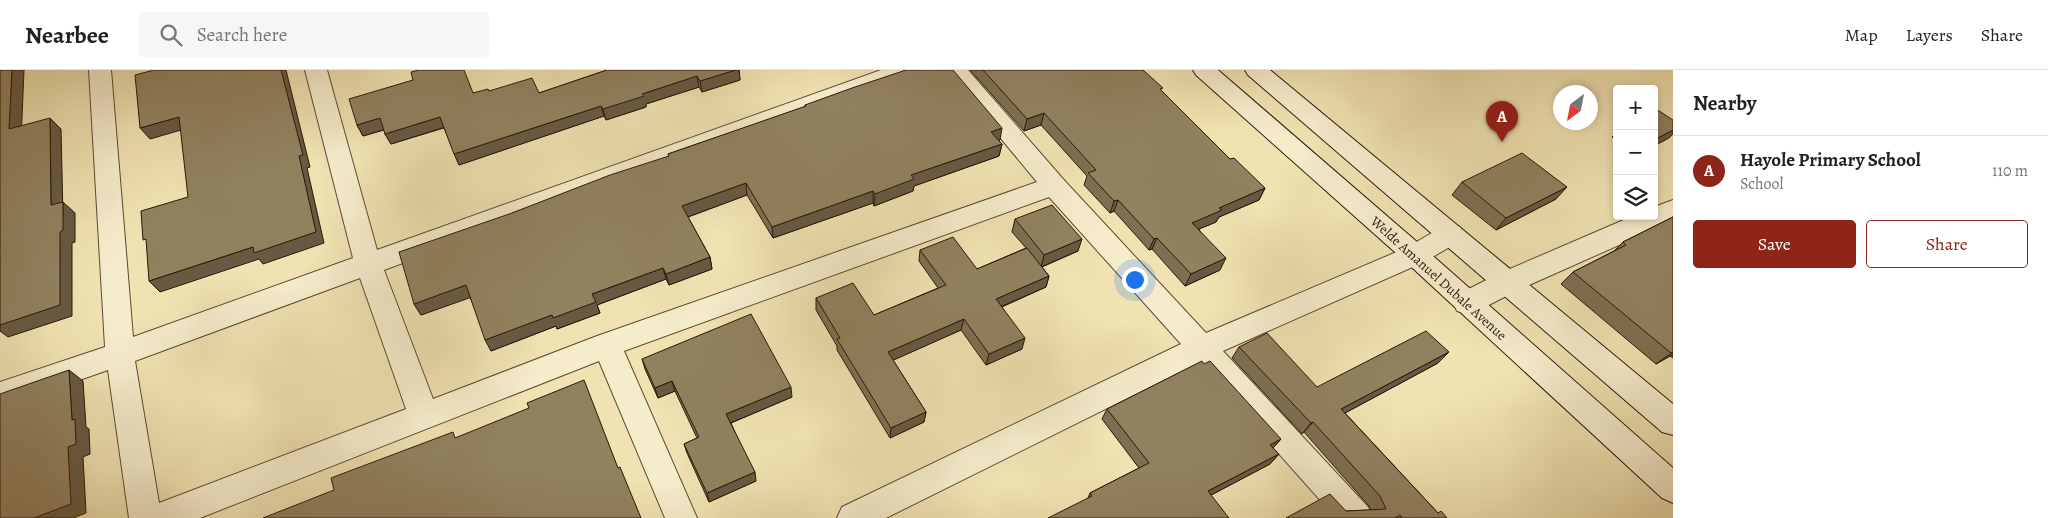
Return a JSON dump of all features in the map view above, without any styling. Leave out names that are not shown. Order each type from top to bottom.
[{"type":"street","points":[[100,70],[120,354],[145,518]]},
{"type":"street","points":[[316,70],[368,264],[424,416]]},
{"type":"street","points":[[0,396],[904,70]]},
{"type":"street","points":[[955,70],[1054,186],[1203,347],[1357,518]]},
{"type":"street","name":"Welde Amanuel Dubale Avenue","points":[[1204,70],[1415,255],[1673,488]]},
{"type":"street","points":[[1256,70],[1673,422]]},
{"type":"street","points":[[161,518],[607,345],[1054,186]]},
{"type":"street","points":[[1467,303],[1508,282],[1671,214]]},
{"type":"street","points":[[854,518],[1203,347],[1415,255],[1450,234]]},
{"type":"street","points":[[607,345],[681,518]]},
{"type":"building","points":[[0,70],[12,70],[9,129],[50,118],[51,205],[63,202],[63,230],[60,232],[60,305],[0,325]]},
{"type":"building","points":[[154,70],[281,70],[303,155],[299,156],[316,232],[254,253],[253,247],[149,281],[146,239],[143,240],[141,211],[188,197],[179,117],[140,128],[135,75]]},
{"type":"building","points":[[419,70],[464,70],[473,93],[488,89],[489,91],[532,78],[539,93],[607,70],[736,70],[700,81],[697,76],[642,94],[644,96],[603,109],[601,106],[454,154],[440,117],[385,134],[380,118],[357,125],[349,99],[413,80],[411,72]]},
{"type":"building","points":[[906,70],[953,70],[1002,128],[991,132],[1002,144],[911,175],[914,179],[875,194],[873,191],[772,227],[746,183],[682,206],[710,257],[666,274],[663,268],[592,294],[596,302],[553,318],[552,315],[485,340],[466,285],[414,304],[399,252]]},
{"type":"building","points":[[983,70],[1143,70],[1163,88],[1160,89],[1230,159],[1234,158],[1265,188],[1219,208],[1222,210],[1192,223],[1226,258],[1191,274],[1157,238],[1154,239],[1118,200],[1114,201],[1088,173],[1096,170],[1044,113],[1027,119]]},
{"type":"building","points":[[1658,110],[1673,120],[1673,130],[1658,138]]},
{"type":"building","points":[[1522,153],[1567,187],[1506,218],[1462,182]]},
{"type":"building","points":[[1052,205],[1082,239],[1044,255],[1015,219]]},
{"type":"building","points":[[1673,217],[1673,352],[1671,353],[1573,272],[1626,245],[1623,242]]},
{"type":"building","points":[[953,237],[977,269],[1027,248],[1049,276],[996,299],[1025,338],[989,354],[964,319],[888,352],[926,412],[891,428],[837,339],[840,338],[816,298],[853,283],[874,315],[946,285],[920,250]]},
{"type":"building","points":[[751,314],[791,387],[726,414],[755,472],[707,493],[684,444],[699,437],[672,381],[655,388],[642,359]]},
{"type":"building","points":[[1426,331],[1449,352],[1341,409],[1438,513],[1441,511],[1447,518],[1402,518],[1400,515],[1395,518],[1286,518],[1330,494],[1346,511],[1386,509],[1380,496],[1313,422],[1311,423],[1239,347],[1267,333],[1317,387]]},
{"type":"building","points":[[1202,361],[1204,364],[1210,361],[1281,439],[1270,445],[1279,454],[1208,491],[1229,518],[1048,518],[1092,496],[1090,493],[1149,463],[1107,409]]},
{"type":"building","points":[[69,370],[72,420],[75,419],[76,444],[68,447],[71,504],[34,518],[0,518],[0,394]]},
{"type":"building","points":[[584,380],[618,468],[620,467],[641,518],[263,518],[334,490],[331,478],[453,432],[455,438],[529,408],[527,403]]},
{"type":"place","name":"Hayole Primary School","points":[[1502,142]]}]
